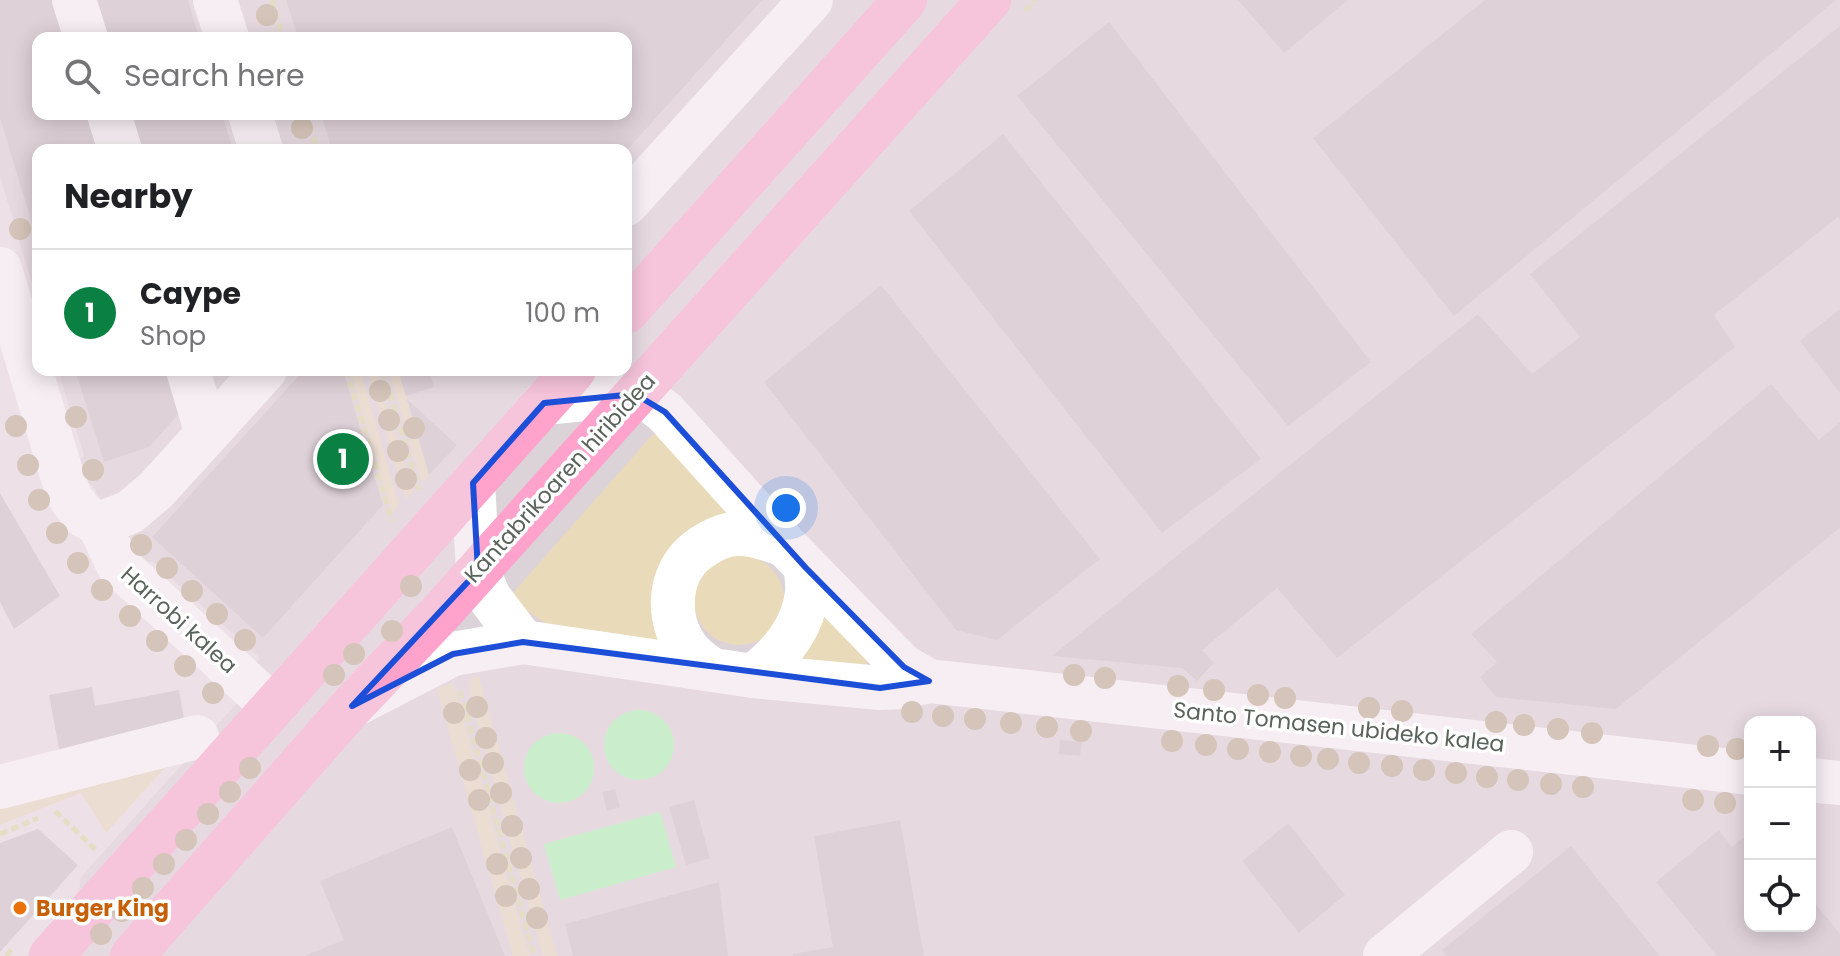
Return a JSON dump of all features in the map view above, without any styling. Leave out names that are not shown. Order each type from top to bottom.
[{"type":"main road","name":"Kantabrikoaren hiribidea","points":[[132,956],[352,706],[478,571],[989,0]]},
{"type":"main road","points":[[632,305],[892,5]]},
{"type":"main road","points":[[51,956],[569,376]]},
{"type":"street","points":[[74,0],[84,32]]},
{"type":"street","points":[[215,0],[225,32]]},
{"type":"street","points":[[632,197],[811,0]]},
{"type":"street","points":[[111,120],[118,144]]},
{"type":"street","points":[[252,120],[259,144]]},
{"type":"street","name":"Harrobi kalea","points":[[0,269],[32,375]]},
{"type":"street","name":"Harrobi kalea","points":[[32,376],[71,499],[83,515],[99,524],[118,565],[273,707]]},
{"type":"street","points":[[190,376],[207,434]]},
{"type":"street","points":[[99,524],[130,512],[156,490],[260,376]]},
{"type":"street","points":[[544,403],[635,394]]},
{"type":"street","name":"Santo Tomasen ubideko kalea","points":[[635,394],[665,412],[796,557],[904,667],[929,681]]},
{"type":"street","points":[[473,483],[478,571],[489,597],[523,642]]},
{"type":"street","name":"Santo Tomasen ubideko kalea","points":[[711,669],[692,654],[675,624],[672,598],[682,565],[709,542],[736,533],[759,536],[796,557]]},
{"type":"street","points":[[753,676],[774,659],[791,639],[807,593],[796,557]]},
{"type":"street","name":"Santo Tomasen ubideko kalea","points":[[352,706],[453,654],[523,642],[753,676],[880,688],[929,681],[1744,772]]},
{"type":"street","points":[[0,787],[197,737]]},
{"type":"street","points":[[1816,781],[1840,783]]},
{"type":"street","points":[[1385,956],[1511,852]]},
{"type":"path","points":[[272,0],[281,32]]},
{"type":"path","points":[[308,120],[315,144]]},
{"type":"path","points":[[348,376],[392,521]]},
{"type":"path","points":[[54,811],[98,851]]},
{"type":"path","points":[[0,834],[41,817]]},
{"type":"highlighted area","points":[[635,394],[665,412],[806,568],[904,667],[929,681],[880,688],[523,642],[453,654],[352,706],[478,571],[473,483],[544,403]]},
{"type":"shaded area","points":[[0,0],[1840,0],[1840,956],[26,956],[79,896],[80,878],[262,675],[253,667],[260,658],[152,561],[140,565],[92,485],[85,481],[76,465],[84,455],[60,376],[632,376],[632,144],[32,144],[32,283],[0,177]]},
{"type":"shaded area","points":[[352,376],[362,376],[399,505],[392,513]]},
{"type":"shaded area","points":[[369,376],[378,376],[413,492],[406,499]]},
{"type":"shaded area","points":[[391,376],[400,376],[429,475],[422,483]]},
{"type":"shaded area","points":[[653,434],[665,439],[731,508],[666,641],[557,631],[523,608],[512,594]]},
{"type":"shaded area","points":[[739,555],[756,559],[771,568],[780,583],[784,600],[780,617],[771,632],[756,641],[739,645],[722,641],[707,632],[698,617],[694,600],[698,583],[707,568],[722,559]]},
{"type":"shaded area","points":[[821,610],[867,661],[866,666],[796,664]]},
{"type":"shaded area","points":[[473,677],[479,677],[557,956],[543,956],[476,718],[469,683]]},
{"type":"shaded area","points":[[453,683],[529,956],[513,956],[437,689]]},
{"type":"shaded area","points":[[639,710],[664,720],[674,745],[664,770],[639,780],[614,770],[604,745],[614,720]]},
{"type":"shaded area","points":[[559,733],[584,743],[594,768],[584,793],[559,803],[534,793],[524,768],[534,743]]},
{"type":"shaded area","points":[[181,750],[106,833],[81,793],[0,825],[0,796]]},
{"type":"shaded area","points":[[660,812],[676,867],[560,900],[544,844]]},
{"type":"building","points":[[0,0],[62,0],[72,32],[32,32],[32,120],[99,120],[105,144],[32,144],[32,223],[0,118]]},
{"type":"building","points":[[91,0],[188,0],[197,32],[100,32]]},
{"type":"building","points":[[286,0],[762,0],[632,144],[330,144],[323,120],[632,120],[632,32],[296,32]]},
{"type":"building","points":[[1238,0],[1348,0],[1284,53]]},
{"type":"building","points":[[1485,0],[1836,0],[1454,316],[1313,138]]},
{"type":"building","points":[[1109,22],[1371,362],[1288,426],[1017,96]]},
{"type":"building","points":[[1840,26],[1840,220],[1838,217],[1714,315],[1735,347],[1337,658],[1277,588],[1202,650],[1214,663],[1197,681],[1182,668],[1052,656],[1478,314],[1532,374],[1580,337],[1530,274]]},
{"type":"building","points":[[127,120],[224,120],[231,144],[134,144]]},
{"type":"building","points":[[1003,134],[1261,459],[1162,533],[909,211]]},
{"type":"building","points":[[881,285],[1100,559],[997,640],[956,630],[764,382]]},
{"type":"building","points":[[1840,309],[1840,393],[1800,341]]},
{"type":"building","points":[[77,376],[176,376],[185,407],[149,447],[104,462]]},
{"type":"building","points":[[299,376],[345,376],[383,505],[263,638],[152,537]]},
{"type":"building","points":[[400,376],[431,376],[434,387],[406,396]]},
{"type":"building","points":[[1771,384],[1819,440],[1840,422],[1840,528],[1616,709],[1496,697],[1480,677],[1497,662],[1471,634]]},
{"type":"building","points":[[407,399],[457,445],[429,475]]},
{"type":"building","points":[[0,493],[60,596],[14,629],[0,602]]},
{"type":"building","points":[[92,687],[95,706],[179,690],[186,730],[60,754],[49,695]]},
{"type":"building","points":[[1060,740],[1082,742],[1080,756],[1059,754]]},
{"type":"building","points":[[615,789],[620,807],[607,811],[602,792]]},
{"type":"building","points":[[694,800],[710,858],[686,865],[669,807]]},
{"type":"building","points":[[900,820],[924,956],[793,956],[833,947],[814,836]]},
{"type":"building","points":[[1288,823],[1345,895],[1299,933],[1242,861]]},
{"type":"building","points":[[452,827],[505,956],[304,956],[344,940],[320,881]]},
{"type":"building","name":"Burger King","points":[[38,829],[78,865],[0,952],[0,843]]},
{"type":"building","points":[[1719,830],[1732,847],[1744,837],[1744,932],[1816,932],[1816,904],[1840,934],[1840,956],[1717,956],[1656,882]]},
{"type":"building","points":[[1571,846],[1660,956],[1447,956],[1442,950]]},
{"type":"building","points":[[719,882],[728,956],[573,956],[565,924]]},
{"type":"place","name":"Caype","points":[[343,459]]},
{"type":"place","name":"Burger King","points":[[20,908]]}]
